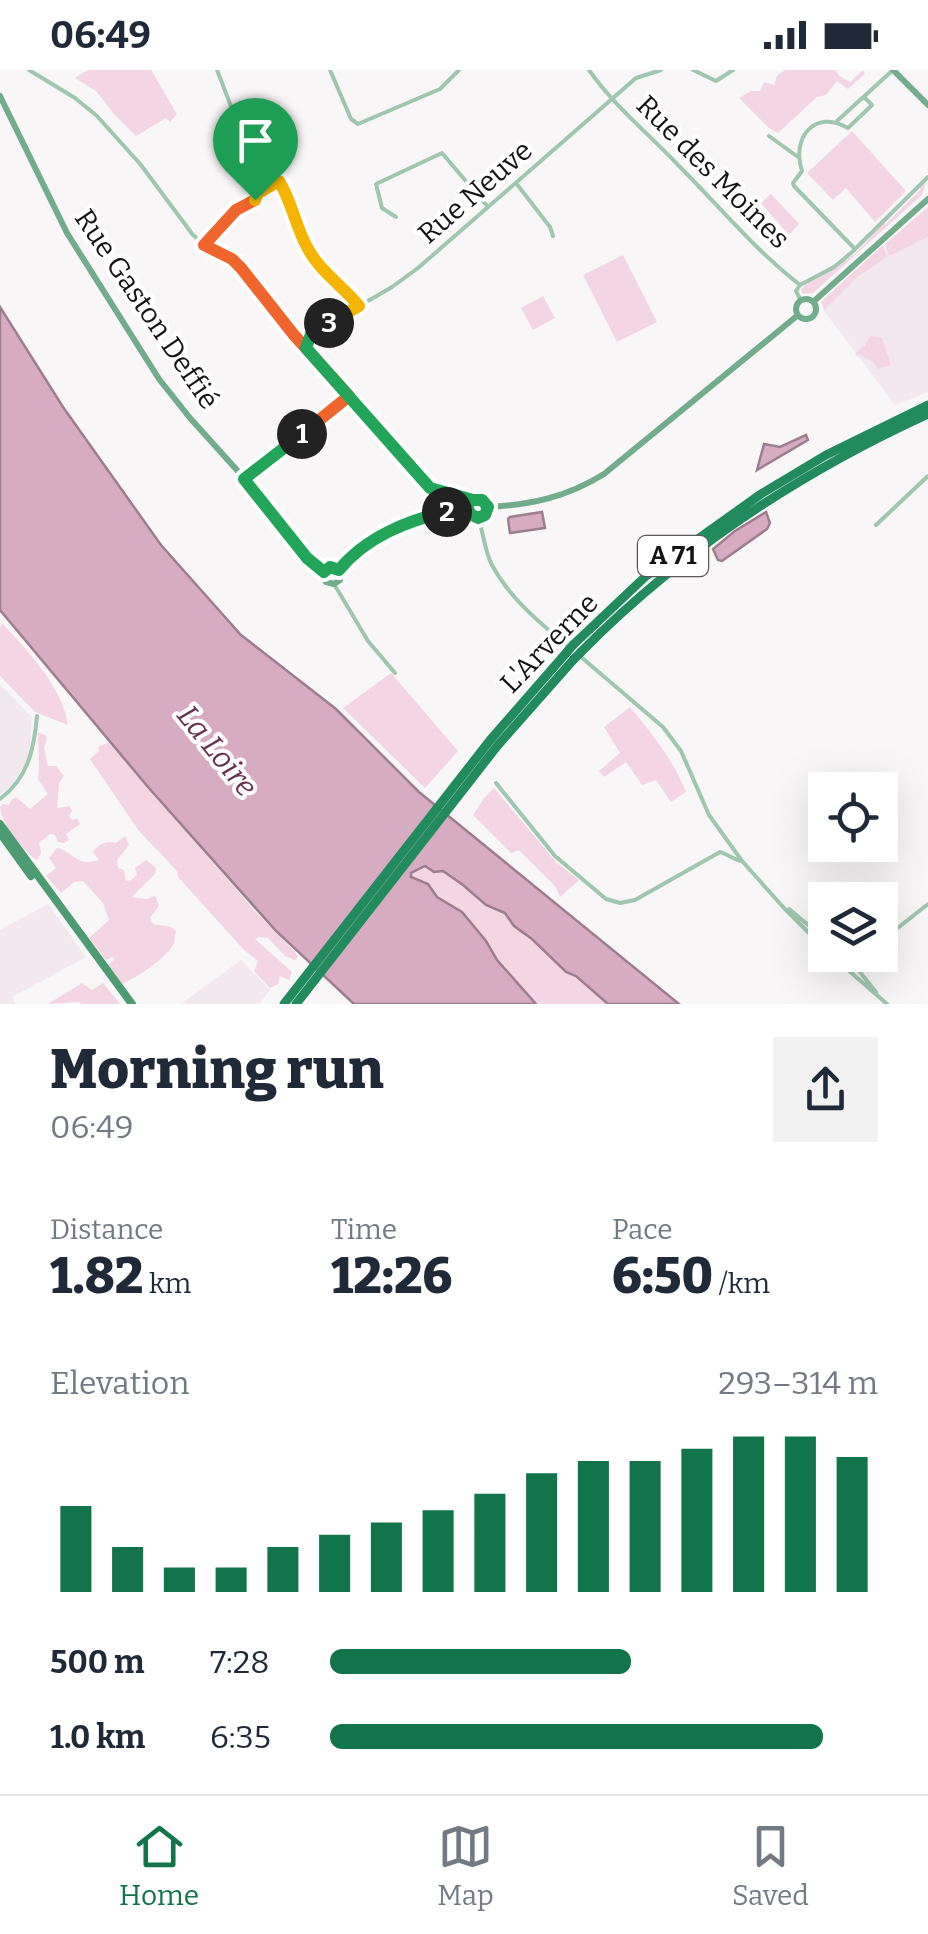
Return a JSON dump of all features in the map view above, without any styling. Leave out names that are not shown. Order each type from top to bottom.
[{"type":"highway","name":"L'Arverne","points":[[284,1004],[574,652],[646,576],[783,480],[928,405]]},
{"type":"highway","name":"L'Arverne","points":[[574,652],[651,586],[764,502],[830,462],[928,414]]},
{"type":"highway","name":"L'Arverne","points":[[296,1004],[455,793]]},
{"type":"main road","points":[[893,70],[928,104]]},
{"type":"main road","name":"Rue Gaston Deffié","points":[[0,96],[66,233],[133,339],[176,401],[307,558],[324,572]]},
{"type":"main road","points":[[813,302],[928,199]]},
{"type":"main road","points":[[800,301],[813,302],[813,316],[798,315],[800,301]]},
{"type":"main road","points":[[488,507],[532,504],[584,486],[620,462],[798,315]]},
{"type":"main road","points":[[339,570],[356,553],[400,526],[426,516],[468,508],[473,500],[482,500],[488,507]]},
{"type":"main road","points":[[468,508],[478,518],[485,515],[488,507]]},
{"type":"main road","points":[[330,567],[339,570],[340,578],[334,584],[326,582],[324,572],[330,567]]},
{"type":"main road","points":[[1,828],[129,1004]]},
{"type":"street","points":[[29,70],[76,98],[97,116],[141,165],[194,235],[241,268],[294,335],[430,488],[473,500]]},
{"type":"street","points":[[217,70],[241,132],[288,195],[307,247],[322,270],[359,306]]},
{"type":"street","points":[[330,70],[351,118],[358,124],[440,88],[458,70]]},
{"type":"street","name":"Rue des Moines","points":[[589,70],[613,100],[744,234],[801,285],[796,291],[800,301]]},
{"type":"street","name":"Rue Neuve","points":[[311,334],[418,268],[636,78],[661,70]]},
{"type":"street","points":[[693,70],[717,80],[733,70]]},
{"type":"street","points":[[836,122],[893,70]]},
{"type":"street","points":[[856,249],[794,186],[794,181],[802,172],[799,144],[809,128],[836,122],[848,128],[872,106],[864,97]]},
{"type":"street","points":[[770,136],[798,157]]},
{"type":"street","points":[[396,218],[382,208],[376,184],[442,154],[488,206]]},
{"type":"street","points":[[801,285],[856,249],[926,180]]},
{"type":"street","points":[[204,245],[236,210],[279,181]]},
{"type":"street","points":[[516,183],[553,236]]},
{"type":"street","points":[[294,335],[311,334],[306,348]]},
{"type":"street","points":[[244,479],[349,396]]},
{"type":"street","points":[[876,525],[928,476]]},
{"type":"street","points":[[478,518],[492,564],[506,588],[524,609],[663,727],[681,751],[705,808],[727,840],[808,932]]},
{"type":"street","points":[[334,584],[368,641],[395,673]]},
{"type":"street","points":[[0,800],[16,785],[29,764],[38,716]]},
{"type":"street","points":[[496,783],[555,856],[615,902],[635,900],[720,852],[727,840]]},
{"type":"street","points":[[720,852],[742,861]]},
{"type":"street","points":[[898,928],[928,904]]},
{"type":"street","points":[[784,908],[808,926]]},
{"type":"street","points":[[850,972],[887,1004]]},
{"type":"street","points":[[860,972],[878,996]]},
{"type":"shaded area","points":[[88,70],[151,70],[177,114],[170,122],[166,118],[136,136],[96,91],[75,78]]},
{"type":"shaded area","points":[[785,70],[836,70],[850,82],[863,70],[865,74],[848,89],[837,81],[826,95],[817,97],[778,133],[739,98],[760,91],[764,82],[774,85]]},
{"type":"shaded area","points":[[852,131],[906,191],[875,222],[846,188],[833,200],[807,173]]},
{"type":"shaded area","points":[[926,183],[922,195],[813,293],[803,294],[801,290],[806,284],[855,254]]},
{"type":"shaded area","points":[[771,194],[799,224],[789,235],[761,203]]},
{"type":"shaded area","points":[[928,207],[928,237],[889,256],[885,244]]},
{"type":"shaded area","points":[[928,208],[928,392],[895,405],[823,307]]},
{"type":"shaded area","points":[[883,245],[887,257],[856,278],[824,310],[821,302]]},
{"type":"shaded area","points":[[623,255],[657,322],[617,342],[583,275]]},
{"type":"shaded area","points":[[543,296],[555,318],[533,330],[521,308]]},
{"type":"shaded area","points":[[870,336],[882,338],[891,365],[877,369],[855,354]]},
{"type":"shaded area","points":[[3,624],[52,684],[68,725],[35,712],[0,676]]},
{"type":"shaded area","points":[[391,673],[458,751],[425,788],[343,708]]},
{"type":"shaded area","points":[[0,684],[32,717],[29,758],[15,781],[0,795]]},
{"type":"shaded area","points":[[630,707],[681,780],[686,792],[671,802],[656,780],[642,785],[626,762],[604,777],[599,771],[620,753],[604,727]]},
{"type":"shaded area","points":[[38,733],[47,738],[44,748],[48,766],[56,766],[64,776],[59,783],[57,808],[70,806],[69,816],[72,820],[77,818],[80,824],[66,834],[69,840],[64,843],[50,834],[39,843],[41,854],[36,860],[14,836],[0,807],[17,798],[30,809],[48,794],[38,779]]},
{"type":"shaded area","points":[[109,742],[294,951],[298,957],[295,960],[285,956],[268,938],[255,939],[292,972],[289,980],[280,976],[278,984],[270,988],[254,971],[258,961],[139,831],[90,759],[99,751],[98,747]]},
{"type":"shaded area","points":[[494,788],[556,862],[579,880],[560,897],[555,886],[519,850],[511,853],[473,815]]},
{"type":"shaded area","points":[[125,836],[129,845],[117,860],[126,881],[137,875],[135,868],[146,860],[156,868],[155,874],[132,897],[155,896],[159,906],[150,918],[153,924],[176,931],[167,953],[120,985],[106,966],[113,957],[106,960],[89,938],[109,920],[103,903],[83,881],[74,882],[61,893],[46,876],[56,868],[49,858],[57,848],[80,861],[91,862],[99,860],[93,852],[97,847],[116,843]]},
{"type":"shaded area","points":[[425,866],[435,872],[443,871],[486,905],[505,913],[514,926],[566,972],[608,1004],[536,1004],[467,918],[455,906],[437,898],[428,884],[411,877]]},
{"type":"shaded area","points":[[48,904],[86,957],[12,997],[16,1004],[0,1004],[0,930]]},
{"type":"shaded area","points":[[241,960],[270,990],[259,1004],[181,1004]]},
{"type":"shaded area","points":[[82,983],[92,990],[103,983],[120,1004],[48,1004]]},
{"type":"water","name":"La Loire","points":[[0,307],[63,407],[161,545],[241,635],[336,709],[419,792],[679,1004],[608,1004],[566,972],[514,926],[505,913],[486,905],[443,871],[434,872],[425,866],[411,873],[411,877],[428,884],[437,897],[462,912],[536,1004],[354,1004],[276,931],[148,787],[0,610]]},
{"type":"water","points":[[806,435],[808,440],[757,470],[764,444],[780,447]]},
{"type":"water","points":[[542,512],[545,528],[510,533],[510,517]]},
{"type":"water","points":[[766,512],[770,523],[767,529],[718,560],[713,549]]},
{"type":"route","points":[[255,200],[236,210],[204,245],[241,268],[294,335],[349,396],[244,479],[307,558],[324,572],[330,567],[339,570],[379,538],[426,516],[468,508],[472,516],[483,517],[488,507],[482,500],[430,488],[341,387],[306,348],[311,334],[359,306],[322,270],[307,247],[279,181],[258,193],[255,200]]}]
